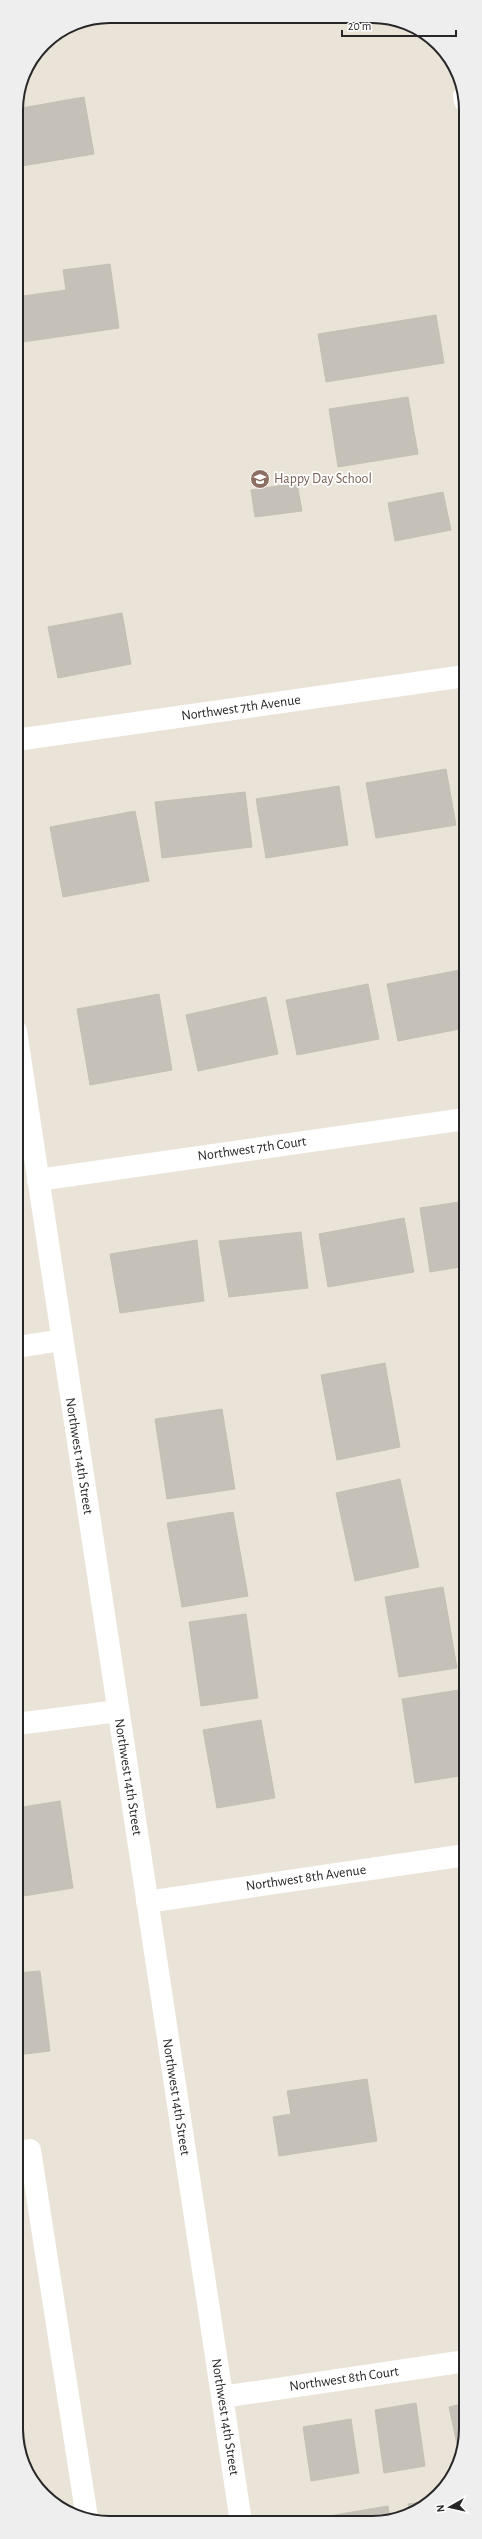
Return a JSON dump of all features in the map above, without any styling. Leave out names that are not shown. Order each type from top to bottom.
[{"type":"street","name":"Northwest 7th Avenue","points":[[23,739],[459,677]]},
{"type":"street","name":"Northwest 14th Street","points":[[23,1076],[240,2516]]},
{"type":"street","name":"Northwest 7th Court","points":[[38,1180],[459,1120]]},
{"type":"street","points":[[23,1346],[62,1340]]},
{"type":"street","points":[[23,1723],[118,1711]]},
{"type":"street","name":"Northwest 8th Avenue","points":[[147,1902],[459,1856]]},
{"type":"street","points":[[23,2151],[30,2150],[86,2512]]},
{"type":"street","name":"Northwest 8th Court","points":[[222,2397],[459,2362]]},
{"type":"building","points":[[84,97],[94,154],[23,166],[23,108]]},
{"type":"building","points":[[110,264],[119,328],[23,342],[23,296],[66,290],[63,270]]},
{"type":"building","points":[[436,315],[444,363],[326,382],[318,334]]},
{"type":"building","points":[[408,397],[418,454],[338,467],[329,409]]},
{"type":"building","points":[[297,483],[302,511],[255,517],[251,490]]},
{"type":"building","points":[[443,492],[451,530],[395,541],[388,503]]},
{"type":"building","points":[[122,613],[131,664],[58,678],[48,627]]},
{"type":"building","points":[[446,769],[456,825],[376,838],[366,783]]},
{"type":"building","points":[[339,786],[348,845],[266,858],[256,799]]},
{"type":"building","points":[[245,792],[252,847],[162,858],[155,802]]},
{"type":"building","points":[[135,811],[149,881],[63,897],[50,827]]},
{"type":"building","points":[[459,970],[459,1029],[398,1041],[387,984]]},
{"type":"building","points":[[368,984],[379,1039],[297,1055],[286,1000]]},
{"type":"building","points":[[159,994],[172,1070],[90,1085],[77,1009]]},
{"type":"building","points":[[266,997],[278,1054],[198,1071],[186,1015]]},
{"type":"building","points":[[459,1202],[459,1267],[430,1272],[420,1208]]},
{"type":"building","points":[[404,1218],[414,1272],[328,1287],[319,1234]]},
{"type":"building","points":[[301,1232],[308,1288],[229,1297],[219,1241]]},
{"type":"building","points":[[197,1240],[204,1301],[120,1313],[110,1254]]},
{"type":"building","points":[[385,1363],[400,1447],[337,1460],[321,1375]]},
{"type":"building","points":[[222,1409],[235,1489],[167,1499],[155,1419]]},
{"type":"building","points":[[400,1479],[419,1567],[355,1581],[336,1493]]},
{"type":"building","points":[[233,1512],[248,1596],[182,1607],[167,1523]]},
{"type":"building","points":[[443,1587],[457,1668],[399,1677],[385,1597]]},
{"type":"building","points":[[246,1614],[258,1698],[201,1706],[189,1622]]},
{"type":"building","points":[[459,1690],[459,1776],[415,1783],[402,1699]]},
{"type":"building","points":[[261,1720],[275,1798],[217,1808],[203,1730]]},
{"type":"building","points":[[60,1801],[73,1888],[23,1896],[23,1807]]},
{"type":"building","points":[[40,1971],[50,2051],[23,2054],[23,1972]]},
{"type":"building","points":[[367,2079],[377,2141],[279,2156],[273,2117],[291,2114],[287,2091]]},
{"type":"building","points":[[416,2403],[425,2466],[384,2473],[375,2410]]},
{"type":"building","points":[[459,2405],[459,2435],[457,2445],[449,2407]]},
{"type":"building","points":[[351,2419],[359,2473],[311,2481],[303,2427]]},
{"type":"building","points":[[23,2427],[27,2454],[24,2440]]},
{"type":"building","points":[[417,2503],[415,2504],[409,2507],[408,2504]]},
{"type":"building","points":[[388,2506],[389,2514],[372,2516],[329,2516]]},
{"type":"place","name":"Happy Day School","points":[[260,479]]}]
